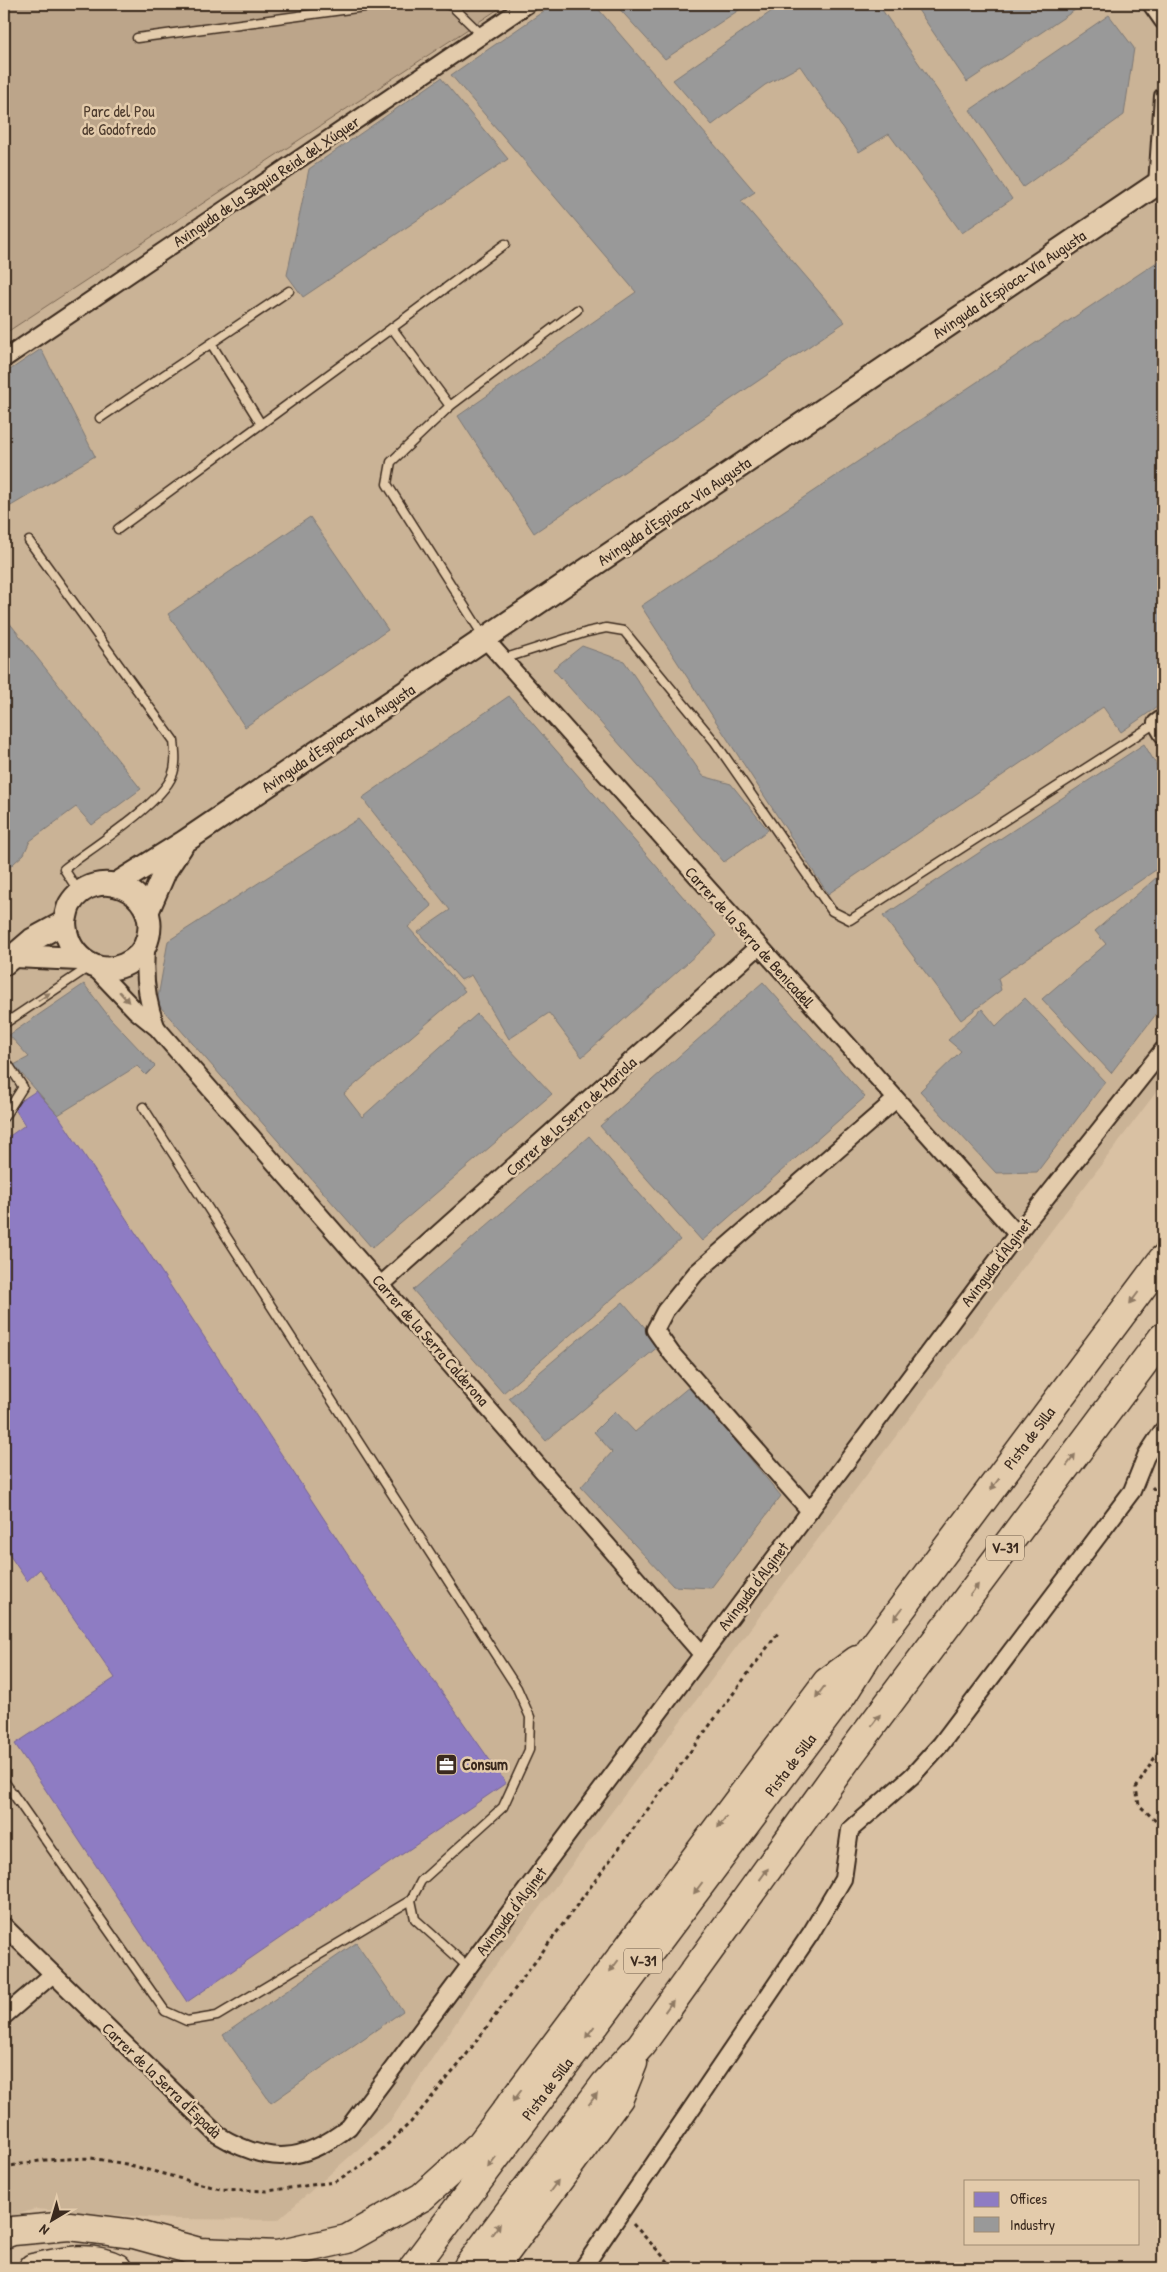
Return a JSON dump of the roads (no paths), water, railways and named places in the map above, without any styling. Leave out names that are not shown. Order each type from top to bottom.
[{"type":"highway","name":"Pista de Silla","points":[[412,2268],[843,1694],[870,1651],[1163,1259]]},
{"type":"highway","name":"V-31","points":[[467,2268],[605,2084],[641,2045],[847,1759],[1163,1337]]},
{"type":"highway","points":[[4,2234],[13,2231],[69,2226],[134,2234],[199,2252],[277,2255],[347,2238],[422,2197],[481,2144],[827,1682],[870,1651]]},
{"type":"highway","points":[[494,2268],[619,2098],[641,2045]]},
{"type":"highway","points":[[33,2268],[74,2259],[110,2264],[117,2268]]},
{"type":"street","name":"Avinguda de la Sèquia Reial del Xúquer","points":[[4,358],[528,4]]},
{"type":"street","points":[[1151,4],[1163,21]]},
{"type":"street","points":[[1160,182],[1163,96]]},
{"type":"street","name":"Avinguda d'Espioca-Vía Augusta","points":[[115,885],[184,842],[1160,182]]},
{"type":"street","name":"Carrer de la Serra de Benicadell","points":[[485,639],[1017,1234]]},
{"type":"street","points":[[10,960],[85,962],[104,969],[117,968],[134,959],[146,944],[150,931],[148,910],[165,871],[184,842]]},
{"type":"street","points":[[85,962],[70,947],[65,933],[65,922],[70,904],[80,893],[93,886],[115,885],[135,894],[148,910]]},
{"type":"street","points":[[10,960],[32,940],[65,922]]},
{"type":"street","name":"Carrer de la Serra Calderona","points":[[146,944],[144,964],[148,1004],[157,1028]]},
{"type":"street","name":"Carrer de la Serra de Mariola","points":[[382,1284],[759,946]]},
{"type":"street","name":"Carrer de la Serra Calderona","points":[[85,962],[136,1011],[157,1028],[382,1284],[702,1654]]},
{"type":"street","name":"Avinguda d'Alginet","points":[[349,2127],[1017,1234],[1163,1050]]},
{"type":"street","points":[[810,1511],[672,1354],[655,1330],[665,1311],[696,1273],[896,1100]]},
{"type":"street","points":[[583,2268],[623,2212],[811,1933],[842,1879],[850,1830],[912,1776],[941,1744],[1132,1491],[1146,1456],[1163,1430]]},
{"type":"street","name":"Carrer de la Serra d'Espadà","points":[[4,1926],[218,2135],[230,2142],[260,2152],[289,2156],[302,2155],[332,2140],[349,2127]]},
{"type":"street","points":[[4,2016],[53,1974]]},
{"type":"lane","points":[[138,38],[386,4]]},
{"type":"lane","points":[[446,4],[452,6],[482,35]]},
{"type":"lane","points":[[118,529],[504,244]]},
{"type":"lane","points":[[100,418],[289,291]]},
{"type":"lane","points":[[485,639],[387,484],[391,462],[450,406],[576,310]]},
{"type":"lane","points":[[392,328],[450,406]]},
{"type":"lane","points":[[212,344],[261,424]]},
{"type":"lane","points":[[29,541],[174,741],[176,758],[172,776],[153,801],[64,869],[80,893]]},
{"type":"lane","points":[[503,659],[606,628],[624,631],[714,742],[832,911],[850,920],[1161,725]]},
{"type":"lane","points":[[4,1024],[85,962]]},
{"type":"lane","points":[[4,1058],[23,1086],[4,1117]]},
{"type":"lane","points":[[4,1782],[165,2011],[187,2021],[217,2016],[411,1900],[421,1881],[503,1807],[529,1750],[530,1718],[517,1688],[143,1107]]},
{"type":"lane","points":[[411,1900],[415,1919],[468,1967]]},
{"type":"place","name":"Consum","points":[[446,1764]]},
{"type":"park label","name":"Parc del Pou de Godofredo","points":[[119,120]]}]
